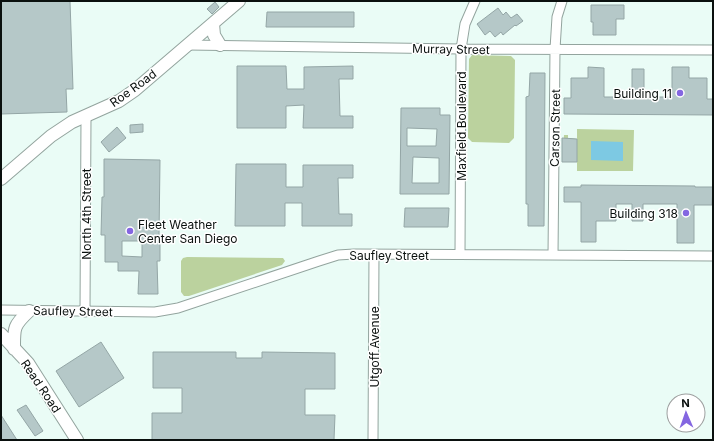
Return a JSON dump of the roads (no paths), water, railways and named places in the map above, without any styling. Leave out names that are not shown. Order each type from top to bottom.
[{"type":"street","name":"Roe Road","points":[[1,179],[50,136],[72,122],[119,101],[135,90],[239,1]]},
{"type":"street","name":"Maxfield Boulevard","points":[[460,254],[461,49],[465,24],[475,1]]},
{"type":"street","name":"Carson Street","points":[[553,255],[557,17],[562,1]]},
{"type":"street","points":[[213,24],[214,35],[220,45]]},
{"type":"street","name":"Murray Street","points":[[188,45],[461,49],[713,50]]},
{"type":"street","name":"North 4th Street","points":[[85,312],[86,117]]},
{"type":"street","name":"Saufley Street","points":[[1,310],[155,312],[178,308],[338,256],[354,254],[713,256]]},
{"type":"street","name":"Utgoff Avenue","points":[[373,440],[374,254]]},
{"type":"street","points":[[14,349],[14,330],[17,322],[29,311]]},
{"type":"street","name":"Read Road","points":[[1,334],[28,363],[77,440]]},
{"type":"water","points":[[591,141],[623,142],[623,161],[591,160]]},
{"type":"place","name":"Building 11","points":[[680,93]]},
{"type":"place","name":"Building 318","points":[[686,213]]},
{"type":"place","name":"Fleet Weather Center San Diego","points":[[130,231]]}]
